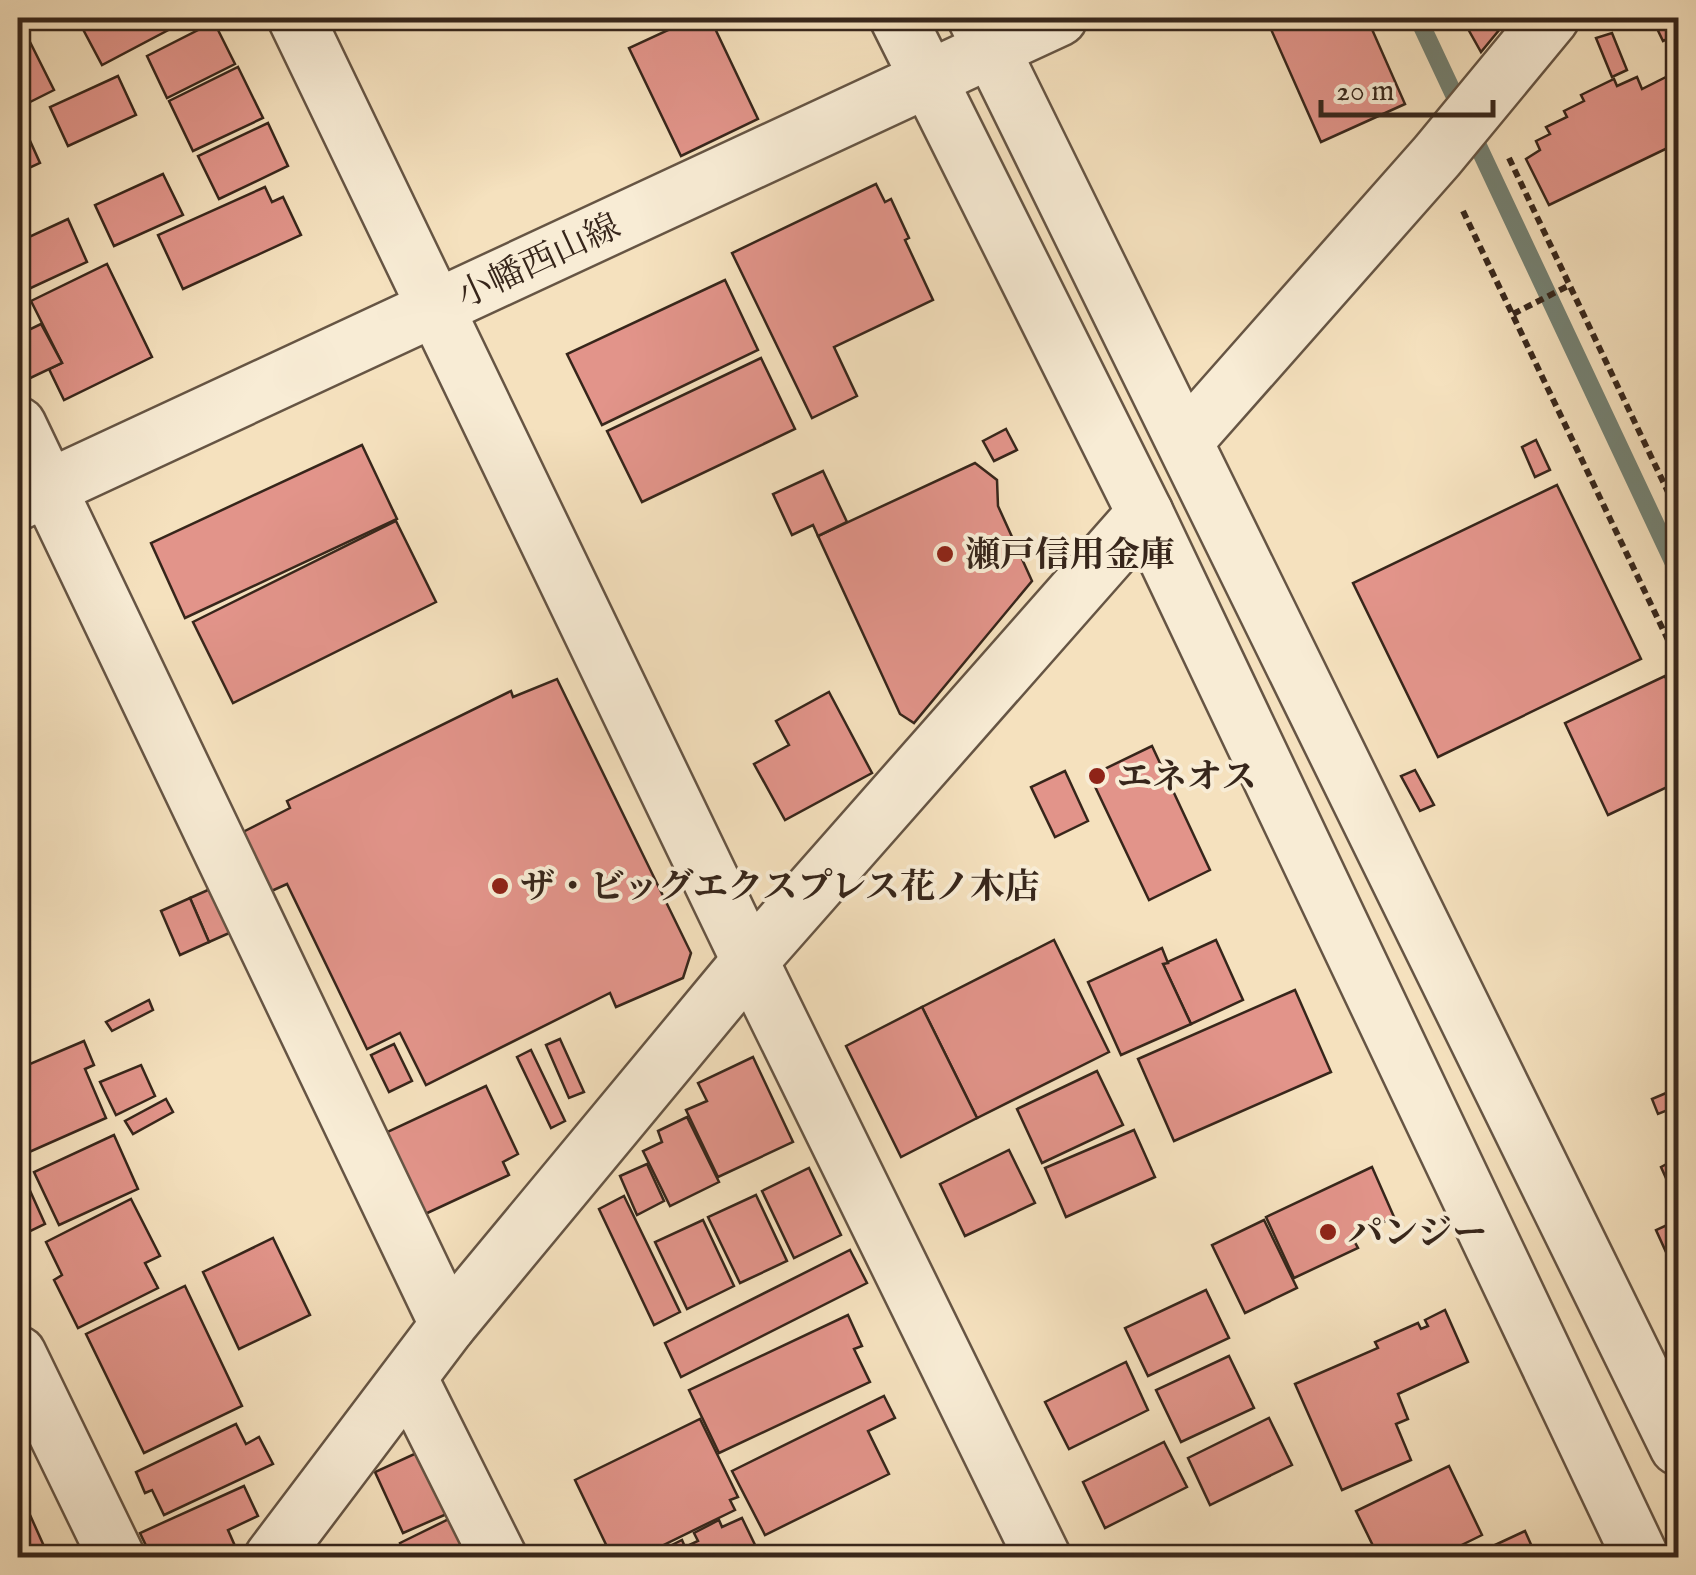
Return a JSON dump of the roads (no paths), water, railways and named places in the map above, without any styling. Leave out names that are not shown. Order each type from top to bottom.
[{"type":"street","points":[[296,18],[750,962],[1043,1558]]},
{"type":"street","points":[[898,18],[1145,513],[1641,1558]]},
{"type":"street","name":"小幡西山線","points":[[32,495],[928,79],[984,34],[1059,18]]},
{"type":"street","points":[[1185,441],[1551,18]]},
{"type":"street","points":[[984,34],[1678,1447]]},
{"type":"street","points":[[18,425],[32,495],[448,1325]]},
{"type":"street","points":[[272,1558],[448,1325],[750,962],[1145,513]]},
{"type":"street","points":[[18,1354],[117,1558]]},
{"type":"street","points":[[410,1378],[500,1558]]},
{"type":"waterway","points":[[1418,18],[1678,572]]},
{"type":"place","name":"瀬戸信用金庫","points":[[945,554]]},
{"type":"place","name":"エネオス","points":[[1097,776]]},
{"type":"place","name":"ザ・ビッグエクスプレス花ノ木店","points":[[500,886]]},
{"type":"place","name":"パンジー","points":[[1328,1232]]}]
